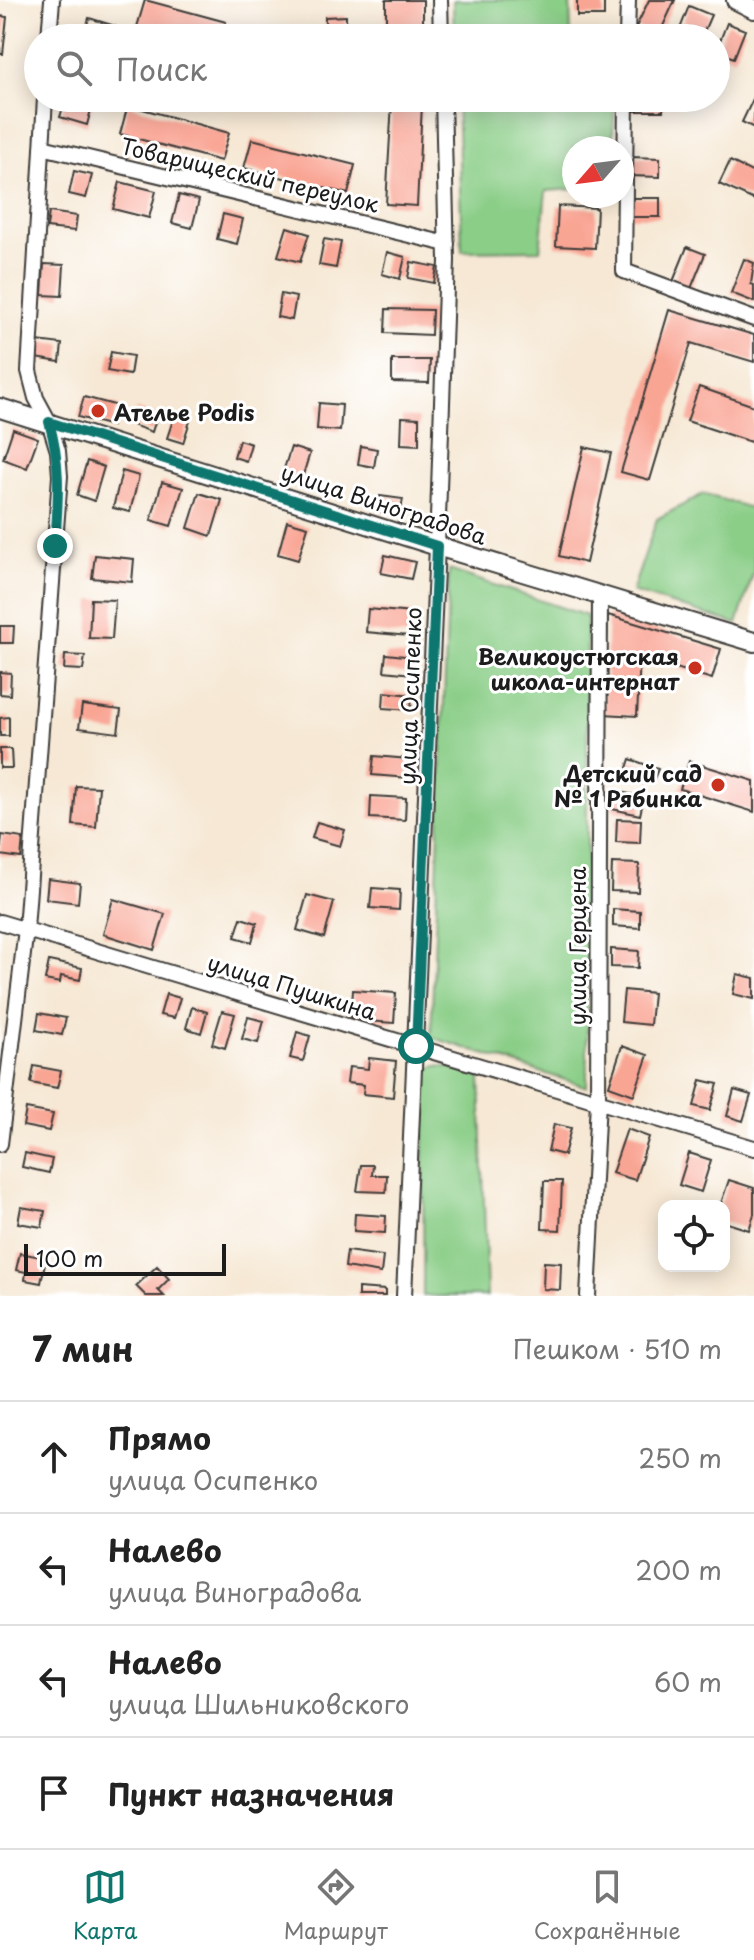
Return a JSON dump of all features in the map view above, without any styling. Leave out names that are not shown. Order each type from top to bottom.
[{"type":"street","points":[[50,24],[52,0]]},
{"type":"street","points":[[440,0],[441,24]]},
{"type":"street","points":[[627,24],[628,0]]},
{"type":"street","points":[[736,0],[754,9]]},
{"type":"street","points":[[0,1144],[26,929],[60,476],[58,451],[49,422],[36,398],[29,371],[44,112]]},
{"type":"street","name":"улица Осипенко","points":[[404,1296],[437,546],[447,244],[443,112]]},
{"type":"street","points":[[626,112],[624,271],[754,319]]},
{"type":"street","name":"Товарищеский переулок","points":[[42,147],[447,244]]},
{"type":"street","name":"улица Виноградова","points":[[0,408],[754,642]]},
{"type":"street","name":"улица Герцена","points":[[588,1296],[598,1101],[600,595]]},
{"type":"street","name":"улица Пушкина","points":[[0,922],[754,1148]]},
{"type":"green space","points":[[453,0],[570,0],[571,24],[454,24]]},
{"type":"green space","points":[[457,112],[614,112],[613,136],[562,136],[562,190],[546,191],[540,250],[462,251]]},
{"type":"green space","points":[[703,494],[754,509],[754,571],[737,624],[632,592],[657,519]]},
{"type":"green space","points":[[449,570],[587,616],[587,1087],[431,1037]]},
{"type":"green space","points":[[434,1066],[449,1067],[480,1077],[487,1296],[423,1296],[424,1085],[425,1073]]},
{"type":"building","points":[[145,0],[226,22],[225,24],[138,24]]},
{"type":"building","points":[[386,0],[423,0],[423,24],[386,24]]},
{"type":"building","points":[[577,0],[604,0],[604,16],[577,16]]},
{"type":"building","points":[[649,0],[675,0],[664,24],[637,24]]},
{"type":"building","points":[[689,6],[711,15],[707,24],[682,24]]},
{"type":"building","points":[[0,16],[7,17],[3,54],[0,54]]},
{"type":"building","points":[[346,16],[346,24],[325,24],[325,17]]},
{"type":"building","points":[[89,18],[108,24],[87,24]]},
{"type":"building","points":[[730,24],[745,30],[734,58],[730,56]]},
{"type":"building","points":[[754,97],[754,128],[742,122]]},
{"type":"building","points":[[62,112],[90,112],[87,125],[60,117]]},
{"type":"building","points":[[126,112],[153,112],[229,133],[221,161],[120,134]]},
{"type":"building","points":[[391,112],[422,112],[417,206],[386,204]]},
{"type":"building","points":[[252,139],[355,165],[348,194],[244,168]]},
{"type":"building","points":[[634,157],[660,158],[660,177],[634,176]]},
{"type":"building","points":[[730,161],[754,173],[754,200],[719,184]]},
{"type":"building","points":[[74,171],[92,175],[86,198],[69,194]]},
{"type":"building","points":[[120,182],[156,191],[149,218],[113,209]]},
{"type":"building","points":[[179,195],[199,200],[192,228],[172,223]]},
{"type":"building","points":[[634,198],[660,198],[660,217],[630,217]]},
{"type":"building","points":[[558,206],[597,208],[595,248],[556,246]]},
{"type":"building","points":[[49,212],[77,216],[75,231],[47,228]]},
{"type":"building","points":[[223,214],[243,219],[237,244],[217,239]]},
{"type":"building","points":[[287,227],[309,234],[300,262],[278,256]]},
{"type":"building","points":[[324,239],[341,242],[336,268],[319,265]]},
{"type":"building","points":[[687,247],[705,254],[690,291],[672,284]]},
{"type":"building","points":[[387,252],[405,257],[400,279],[382,274]]},
{"type":"building","points":[[744,259],[754,263],[751,284],[754,285],[754,302],[731,293]]},
{"type":"building","points":[[411,262],[437,267],[434,283],[408,278]]},
{"type":"building","points":[[44,264],[64,265],[62,296],[42,295]]},
{"type":"building","points":[[281,294],[296,297],[292,320],[277,317]]},
{"type":"building","points":[[386,309],[432,310],[431,335],[385,333]]},
{"type":"building","points":[[669,310],[754,335],[754,362],[691,343],[650,480],[621,472]]},
{"type":"building","points":[[37,341],[62,344],[60,362],[35,358]]},
{"type":"building","points":[[111,352],[133,356],[130,375],[107,371]]},
{"type":"building","points":[[392,360],[430,360],[429,383],[392,382]]},
{"type":"building","points":[[699,387],[754,406],[754,443],[687,421]]},
{"type":"building","name":"Ателье Podis","points":[[84,397],[118,406],[112,426],[78,417]]},
{"type":"building","points":[[319,403],[342,405],[340,431],[317,429]]},
{"type":"building","points":[[137,409],[157,416],[152,432],[132,425]]},
{"type":"building","points":[[174,417],[190,421],[183,443],[167,438]]},
{"type":"building","points":[[402,417],[419,418],[419,445],[401,444]]},
{"type":"building","points":[[13,429],[38,438],[27,468],[3,459]]},
{"type":"building","points":[[239,440],[251,444],[246,461],[234,457]]},
{"type":"building","points":[[361,446],[377,449],[374,467],[358,464]]},
{"type":"building","points":[[291,447],[310,453],[302,478],[283,472]]},
{"type":"building","points":[[584,447],[611,453],[586,563],[559,556]]},
{"type":"building","points":[[87,461],[104,467],[94,501],[77,495]]},
{"type":"building","points":[[122,471],[139,476],[130,512],[113,508]]},
{"type":"building","points":[[162,482],[183,488],[171,526],[151,520]]},
{"type":"building","points":[[199,493],[222,500],[211,536],[188,528]]},
{"type":"building","points":[[380,496],[403,499],[400,514],[378,511]]},
{"type":"building","points":[[287,521],[308,527],[298,560],[278,554]]},
{"type":"building","points":[[95,555],[134,559],[132,582],[92,578]]},
{"type":"building","points":[[385,555],[415,562],[411,579],[381,573]]},
{"type":"building","points":[[91,599],[115,600],[112,639],[89,638]]},
{"type":"building","points":[[368,609],[412,613],[409,636],[366,632]]},
{"type":"building","name":"Великоустюгская школа-интернат","points":[[608,615],[721,649],[712,679],[640,657],[637,716],[604,714]]},
{"type":"building","points":[[0,626],[14,626],[13,643],[0,643]]},
{"type":"building","points":[[386,654],[414,657],[413,674],[384,671]]},
{"type":"building","points":[[65,655],[85,656],[83,670],[64,669]]},
{"type":"building","points":[[0,672],[11,673],[10,695],[0,694]]},
{"type":"building","points":[[384,692],[412,695],[411,710],[383,708]]},
{"type":"building","points":[[82,705],[121,710],[118,733],[79,728]]},
{"type":"building","points":[[9,717],[9,736],[0,736],[0,718]]},
{"type":"building","points":[[0,749],[11,749],[12,768],[0,768]]},
{"type":"building","points":[[374,756],[409,759],[408,778],[372,775]]},
{"type":"building","points":[[630,759],[658,769],[653,781],[626,771]]},
{"type":"building","name":"Детский сад № 1 Рябинка","points":[[689,761],[754,781],[754,812],[680,789]]},
{"type":"building","points":[[76,786],[99,787],[96,827],[73,825]]},
{"type":"building","points":[[615,791],[644,797],[640,815],[612,809]]},
{"type":"building","points":[[371,796],[406,798],[405,820],[370,818]]},
{"type":"building","points":[[617,819],[641,820],[640,843],[616,842]]},
{"type":"building","points":[[317,822],[345,830],[340,846],[312,838]]},
{"type":"building","points":[[2,835],[23,838],[21,858],[0,855]]},
{"type":"building","points":[[612,863],[639,864],[638,892],[611,891]]},
{"type":"building","points":[[48,879],[80,883],[78,903],[46,899]]},
{"type":"building","points":[[372,888],[400,890],[399,910],[370,908]]},
{"type":"building","points":[[307,895],[334,902],[324,938],[297,930]]},
{"type":"building","points":[[113,899],[165,914],[154,950],[103,934]]},
{"type":"building","points":[[613,909],[640,911],[640,928],[613,926]]},
{"type":"building","points":[[241,918],[257,923],[252,942],[235,937]]},
{"type":"building","points":[[611,949],[639,951],[638,968],[611,967]]},
{"type":"building","points":[[49,961],[82,968],[80,980],[61,976],[60,983],[45,980]]},
{"type":"building","points":[[737,974],[754,978],[754,999],[733,994]]},
{"type":"building","points":[[353,990],[396,993],[394,1023],[351,1020]]},
{"type":"building","points":[[624,990],[653,993],[650,1025],[621,1022]]},
{"type":"building","points":[[166,994],[180,998],[174,1018],[160,1015]]},
{"type":"building","points":[[192,1007],[207,1012],[201,1033],[186,1028]]},
{"type":"building","points":[[222,1011],[235,1014],[225,1048],[212,1044]]},
{"type":"building","points":[[39,1013],[66,1018],[62,1035],[36,1030]]},
{"type":"building","points":[[248,1017],[264,1021],[258,1043],[242,1039]]},
{"type":"building","points":[[297,1032],[310,1036],[303,1061],[290,1058]]},
{"type":"building","points":[[622,1046],[648,1055],[634,1095],[609,1086]]},
{"type":"building","points":[[369,1058],[396,1061],[393,1097],[363,1094],[364,1085],[347,1083],[349,1067],[368,1069]]},
{"type":"building","points":[[34,1066],[61,1071],[57,1088],[31,1083]]},
{"type":"building","points":[[701,1080],[718,1084],[710,1110],[694,1106]]},
{"type":"building","points":[[734,1090],[751,1095],[743,1121],[727,1116]]},
{"type":"building","points":[[26,1109],[53,1114],[49,1131],[23,1126]]},
{"type":"building","points":[[554,1124],[571,1128],[564,1155],[548,1151]]},
{"type":"building","points":[[627,1129],[649,1137],[635,1180],[612,1173]]},
{"type":"building","points":[[25,1153],[52,1159],[49,1173],[22,1167]]},
{"type":"building","points":[[689,1153],[711,1160],[701,1192],[679,1185]]},
{"type":"building","points":[[361,1165],[373,1165],[372,1175],[387,1175],[386,1192],[357,1191]]},
{"type":"building","points":[[729,1180],[754,1188],[754,1214],[749,1230],[730,1224],[730,1200],[722,1200]]},
{"type":"building","points":[[544,1181],[562,1181],[560,1230],[542,1229]]},
{"type":"building","points":[[21,1207],[45,1211],[42,1227],[18,1223]]},
{"type":"building","points":[[355,1214],[386,1216],[385,1233],[354,1231]]},
{"type":"building","points":[[347,1251],[383,1256],[381,1273],[345,1267]]},
{"type":"building","points":[[20,1253],[46,1258],[41,1283],[25,1280],[26,1272],[16,1270]]},
{"type":"building","points":[[544,1262],[561,1263],[560,1290],[543,1289]]},
{"type":"building","points":[[157,1266],[169,1279],[158,1290],[164,1296],[146,1296],[136,1286]]},
{"type":"building","points":[[358,1288],[385,1290],[385,1296],[358,1296]]},
{"type":"place","name":"Ателье Podis","points":[[98,411]]},
{"type":"place","name":"Великоустюгская школа-интернат","points":[[695,668]]},
{"type":"place","name":"Детский сад № 1 Рябинка","points":[[718,785]]},
{"type":"route","points":[[55,546],[60,476],[58,451],[49,422],[437,546],[416,1046]]}]
